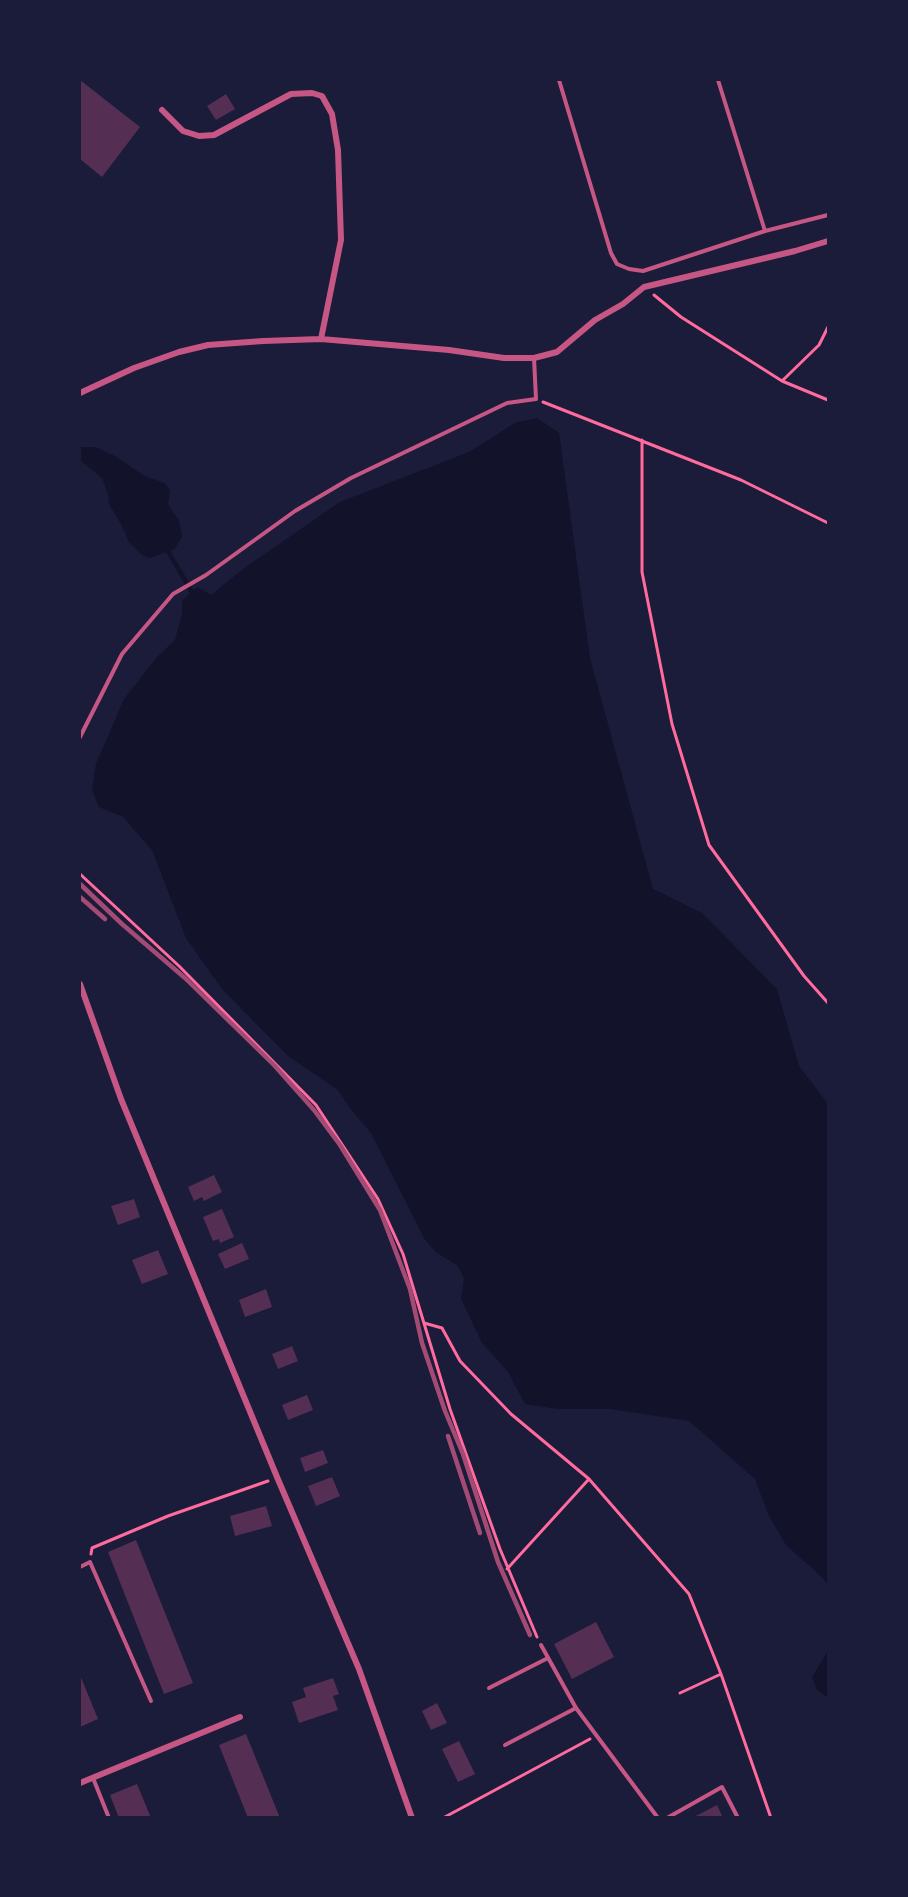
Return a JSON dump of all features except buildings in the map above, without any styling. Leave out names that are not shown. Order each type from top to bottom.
[{"type":"street","points":[[162,110],[183,131],[199,136],[214,135],[291,94],[312,93],[322,96],[332,114],[338,150],[341,240],[321,339]]},
{"type":"street","points":[[80,393],[134,368],[179,352],[208,345],[321,339],[450,350],[504,358],[534,358],[557,352],[595,320],[623,304],[644,287],[828,241]]},
{"type":"street","points":[[80,984],[121,1099],[277,1478],[359,1669],[412,1818]]},
{"type":"street","points":[[80,1784],[240,1717]]},
{"type":"lane","points":[[559,80],[617,264],[643,271],[765,231],[828,215]]},
{"type":"lane","points":[[717,80],[765,231]]},
{"type":"lane","points":[[80,737],[122,654],[173,594],[206,575],[295,511],[351,478],[507,403],[536,399],[534,358]]},
{"type":"lane","points":[[80,1567],[90,1562],[151,1701]]},
{"type":"lane","points":[[541,1645],[576,1708],[658,1818]]},
{"type":"lane","points":[[489,1688],[548,1658]]},
{"type":"lane","points":[[506,1745],[576,1708]]},
{"type":"lane","points":[[93,1778],[109,1818]]},
{"type":"lane","points":[[668,1818],[722,1787],[738,1818]]},
{"type":"path","points":[[644,287],[681,317],[782,381],[828,400]]},
{"type":"path","points":[[782,381],[819,345],[828,327]]},
{"type":"path","points":[[536,399],[741,480],[828,523]]},
{"type":"path","points":[[642,440],[642,572],[672,724],[709,845],[804,976],[828,1003]]},
{"type":"path","points":[[80,874],[179,966],[316,1105],[378,1199],[403,1254],[450,1409],[507,1569],[541,1645]]},
{"type":"path","points":[[424,1323],[442,1328],[460,1361],[511,1414],[589,1479],[689,1594],[721,1674],[771,1818]]},
{"type":"path","points":[[90,1562],[92,1548],[168,1516],[277,1478]]},
{"type":"path","points":[[507,1569],[589,1479]]},
{"type":"path","points":[[680,1693],[721,1674]]},
{"type":"path","points":[[443,1818],[596,1736]]},
{"type":"shaded area","points":[[537,418],[559,433],[590,658],[653,889],[702,913],[777,989],[799,1066],[828,1104],[828,1586],[822,1577],[786,1545],[768,1514],[755,1479],[689,1421],[611,1409],[558,1409],[525,1404],[508,1372],[482,1343],[461,1299],[464,1278],[457,1265],[437,1253],[425,1240],[371,1133],[338,1090],[288,1056],[222,989],[186,938],[152,850],[123,817],[99,807],[92,790],[96,764],[124,699],[157,657],[175,640],[182,614],[182,601],[197,587],[211,595],[243,569],[340,502],[469,452],[515,423]]},
{"type":"shaded area","points":[[80,447],[95,447],[115,456],[143,475],[166,484],[170,491],[168,504],[179,521],[182,537],[175,549],[149,558],[142,555],[129,542],[109,504],[102,478],[80,460]]},
{"type":"shaded area","points":[[828,1651],[828,1698],[817,1690],[812,1677]]},
{"type":"waterway","points":[[166,548],[192,592]]},
{"type":"railway","points":[[80,884],[185,978],[274,1065],[314,1110],[340,1145],[380,1210],[410,1289],[422,1343],[445,1411],[463,1454],[498,1562],[530,1635]]},
{"type":"railway","points":[[80,897],[105,919]]},
{"type":"railway","points":[[448,1436],[480,1533]]}]
